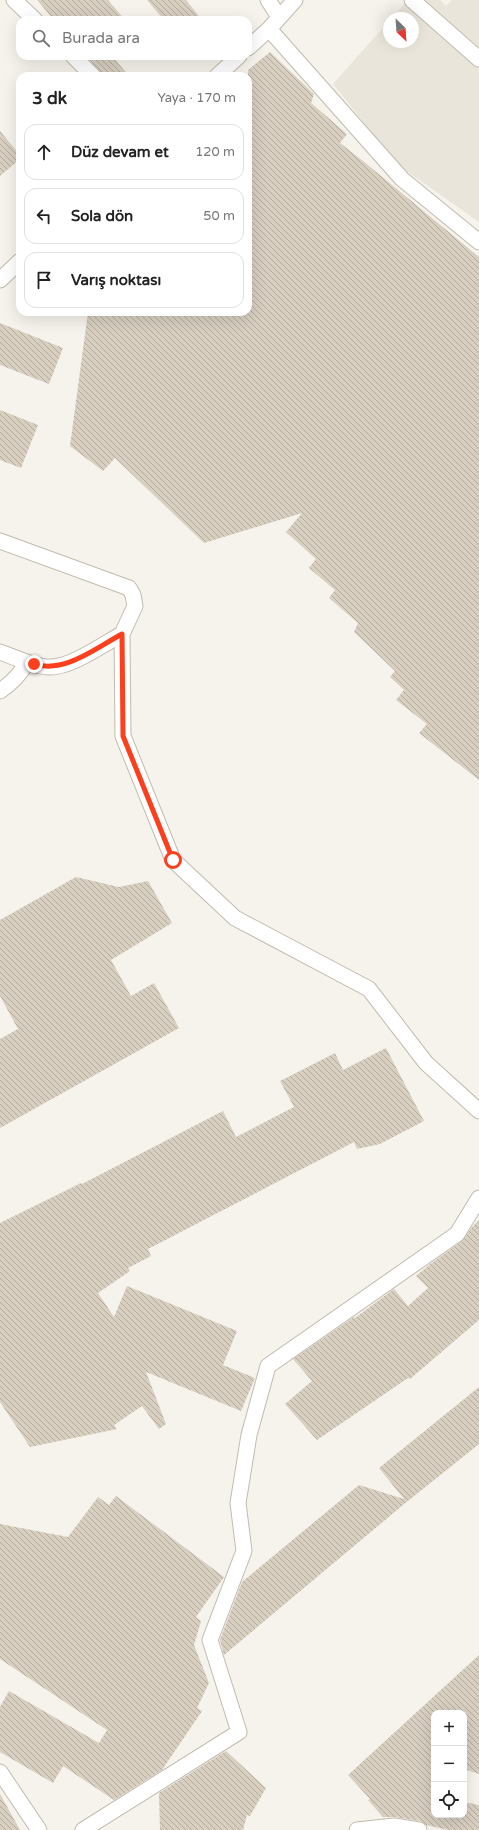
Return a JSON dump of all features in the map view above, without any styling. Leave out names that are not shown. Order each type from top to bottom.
[{"type":"street","points":[[14,0],[31,16]]},
{"type":"street","points":[[268,0],[279,18]]},
{"type":"street","points":[[252,44],[269,29],[295,0]]},
{"type":"street","points":[[412,0],[479,59]]},
{"type":"street","points":[[269,29],[402,179],[479,242]]},
{"type":"street","points":[[77,60],[89,72]]},
{"type":"street","points":[[221,72],[235,60]]},
{"type":"street","points":[[0,280],[16,265]]},
{"type":"street","points":[[0,541],[129,588],[134,595],[135,606],[122,634],[123,736],[173,860],[235,918],[369,989],[426,1063],[479,1111]]},
{"type":"street","points":[[0,652],[48,668],[62,666],[122,634]]},
{"type":"street","points":[[0,691],[22,673],[27,662]]},
{"type":"street","points":[[83,1830],[239,1732],[210,1640],[244,1551],[238,1503],[249,1435],[268,1366],[457,1234],[479,1198]]},
{"type":"street","points":[[0,1772],[40,1830]]},
{"type":"street","points":[[357,1830],[394,1826],[420,1830]]},
{"type":"shaded area","points":[[408,0],[440,0],[446,6],[452,0],[479,0],[479,222],[398,165],[333,84],[383,28],[383,48],[419,48],[419,12],[397,12]]},
{"type":"building","points":[[37,0],[108,0],[122,16],[51,16]]},
{"type":"building","points":[[147,0],[186,0],[199,16],[161,16]]},
{"type":"building","points":[[270,52],[314,94],[311,103],[347,134],[340,143],[479,257],[479,780],[419,733],[427,724],[396,700],[404,690],[390,677],[395,671],[354,632],[358,623],[329,598],[335,590],[309,568],[316,559],[286,532],[302,513],[204,543],[115,458],[103,471],[70,446],[87,316],[252,316],[252,72],[248,72],[248,70]]},
{"type":"building","points":[[90,60],[115,60],[126,72],[100,72]]},
{"type":"building","points":[[0,131],[16,150],[16,162],[0,176]]},
{"type":"building","points":[[0,323],[63,348],[49,384],[0,365]]},
{"type":"building","points":[[0,410],[38,425],[21,468],[0,460]]},
{"type":"building","points":[[76,877],[119,887],[148,881],[172,923],[111,960],[131,996],[154,983],[179,1028],[0,1128],[0,1039],[18,1029],[0,996],[0,920]]},
{"type":"building","points":[[386,1048],[424,1121],[380,1144],[357,1149],[354,1142],[148,1249],[151,1256],[128,1268],[130,1271],[98,1293],[114,1317],[127,1286],[237,1331],[223,1365],[255,1378],[241,1411],[146,1372],[166,1424],[159,1429],[142,1406],[114,1425],[117,1429],[30,1447],[0,1402],[0,1223],[81,1183],[82,1184],[223,1111],[236,1137],[294,1107],[280,1081],[335,1053],[343,1070]]},
{"type":"building","points":[[479,1220],[479,1320],[410,1379],[408,1378],[317,1440],[285,1404],[312,1381],[293,1359],[354,1317],[355,1318],[394,1289],[408,1306],[428,1288],[416,1276],[462,1241]]},
{"type":"building","points":[[479,1387],[479,1444],[403,1505],[224,1655],[220,1640],[242,1582],[359,1485],[404,1499],[379,1468]]},
{"type":"building","points":[[116,1496],[224,1577],[196,1617],[201,1621],[194,1645],[209,1683],[197,1708],[202,1711],[162,1770],[114,1800],[63,1766],[53,1783],[0,1752],[0,1707],[9,1691],[99,1743],[107,1730],[0,1659],[0,1524],[68,1537],[98,1497],[109,1505]]},
{"type":"building","points":[[479,1655],[479,1774],[467,1770],[467,1710],[431,1710],[431,1818],[467,1818],[467,1803],[479,1805],[479,1830],[448,1830],[426,1825],[420,1821],[395,1817],[383,1817],[368,1800],[370,1799],[348,1775]]},
{"type":"building","points":[[226,1751],[266,1788],[250,1816],[247,1815],[243,1830],[160,1830],[159,1793]]},
{"type":"building","points":[[0,1794],[20,1830],[0,1830]]},
{"type":"route","points":[[34,664],[48,668],[62,666],[122,634],[123,736],[173,860]]}]
